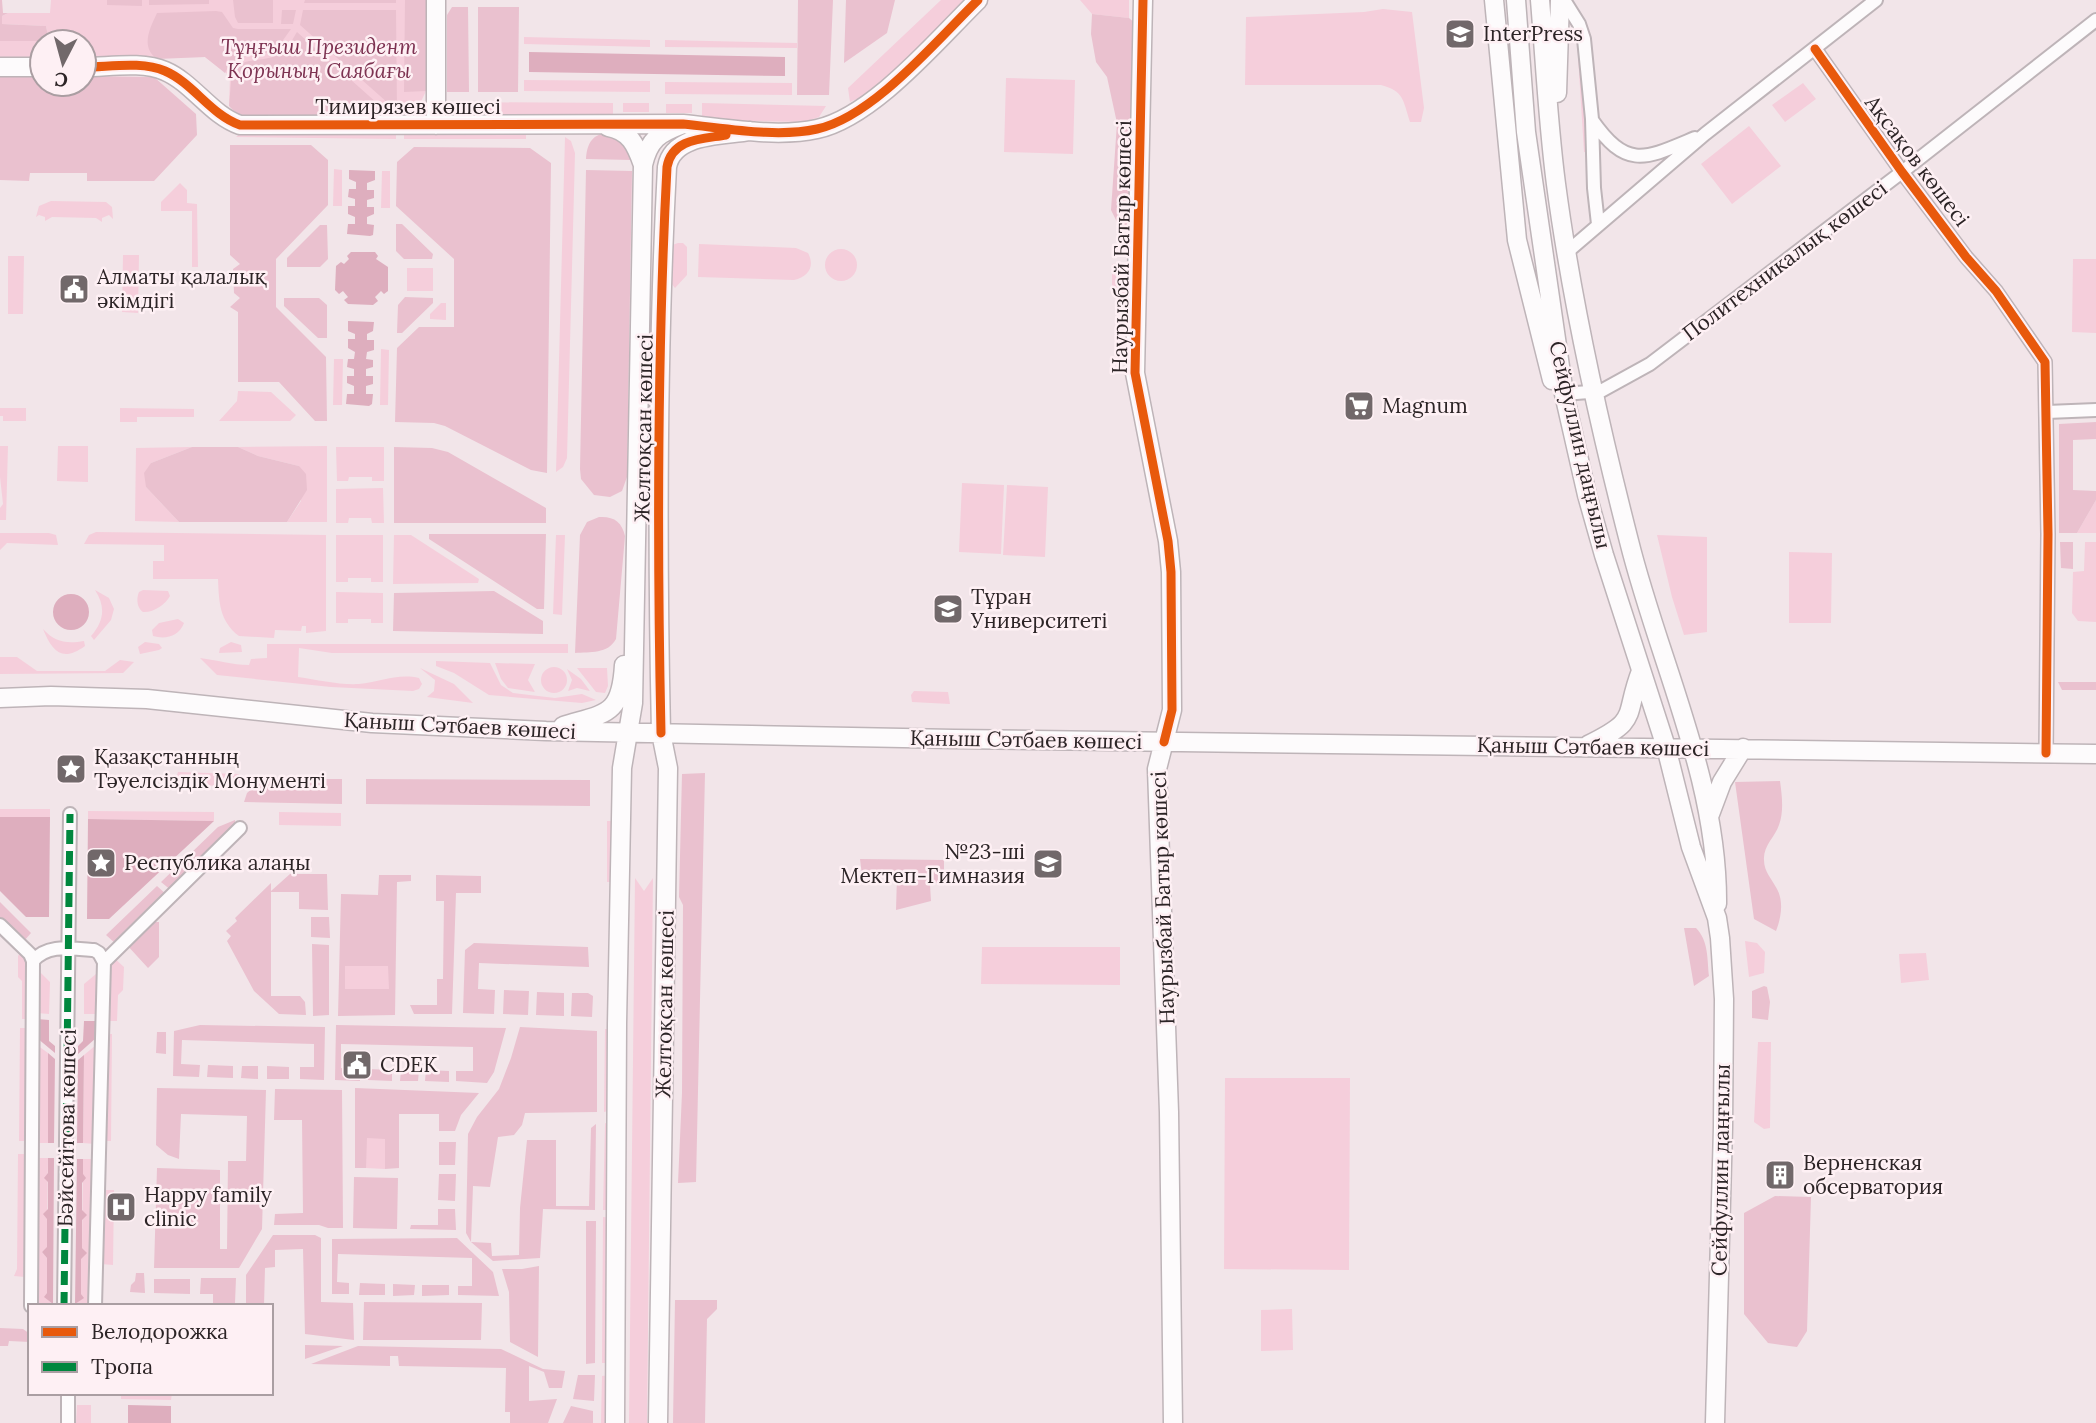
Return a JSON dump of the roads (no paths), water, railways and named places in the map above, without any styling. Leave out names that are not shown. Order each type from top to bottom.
[{"type":"main road","points":[[436,0],[436,125]]},
{"type":"main road","name":"Тимирязев көшесі","points":[[98,67],[147,67],[166,71],[226,118],[240,125],[591,123],[683,124],[750,131],[814,130],[836,123],[859,111],[884,93],[978,0]]},
{"type":"main road","name":"Наурызбай Батыр көшесі","points":[[1143,0],[1135,373],[1168,541],[1171,572],[1172,710],[1157,769],[1169,1112],[1173,1423]]},
{"type":"main road","points":[[1494,0],[1517,240],[1554,390],[1578,452]]},
{"type":"main road","name":"Сейфуллин даңғылы","points":[[1516,0],[1526,132],[1564,394],[1604,555],[1666,747],[1691,847],[1717,918]]},
{"type":"main road","name":"Сейфуллин даңғылы","points":[[1540,0],[1556,184],[1567,252],[1630,545],[1692,748],[1710,816],[1717,869],[1717,918],[1724,999],[1715,1423]]},
{"type":"main road","points":[[1556,184],[1562,0]]},
{"type":"main road","points":[[0,67],[28,67]]},
{"type":"main road","points":[[591,123],[618,128],[626,133],[633,140],[643,165]]},
{"type":"main road","points":[[643,165],[648,147],[654,139],[683,124]]},
{"type":"main road","name":"Тимирязев көшесі","points":[[696,140],[750,131]]},
{"type":"main road","name":"Желтоқсан көшесі","points":[[659,1423],[668,768],[661,733],[663,239],[669,157],[684,143],[696,140]]},
{"type":"main road","name":"Желтоқсан көшесі","points":[[637,547],[643,165]]},
{"type":"main road","points":[[637,506],[660,508]]},
{"type":"main road","points":[[546,731],[604,714],[618,698],[623,676],[637,547]]},
{"type":"main road","points":[[615,1423],[618,935],[622,768],[633,704],[637,547]]},
{"type":"main road","points":[[1585,746],[1620,728],[1628,718],[1642,671]]},
{"type":"main road","name":"Қаныш Сәтбаев көшесі","points":[[0,698],[51,696],[147,699],[372,723],[546,731],[2096,754]]},
{"type":"main road","points":[[1710,816],[1722,782],[1743,748]]},
{"type":"street","points":[[1562,0],[1575,17],[1584,39],[1598,225]]},
{"type":"street","points":[[1567,252],[1705,134],[1876,0]]},
{"type":"street","name":"Политехникалық көшесі","points":[[1597,392],[1650,364],[2096,20]]},
{"type":"street","name":"Ақсақов көшесі","points":[[1815,48],[1902,172],[1966,257],[1997,291],[2045,362],[2046,753]]},
{"type":"street","points":[[1592,119],[1606,140],[1618,151],[1629,155],[1648,156],[1705,134]]},
{"type":"street","points":[[1564,394],[1597,392]]},
{"type":"street","points":[[2047,411],[2096,411]]},
{"type":"street","name":"Бәйсейітова көшесі","points":[[64,1304],[70,814]]},
{"type":"street","points":[[0,925],[30,954],[33,961],[47,949],[69,949],[94,950],[104,962],[240,828]]},
{"type":"street","name":"Бәйсейітова көшесі","points":[[31,1304],[33,961]]},
{"type":"street","name":"Бәйсейітова көшесі","points":[[95,1304],[104,962]]},
{"type":"street","points":[[68,1395],[68,1423]]},
{"type":"place","name":"InterPress","points":[[1460,34]]},
{"type":"place","name":"Алматы қалалық әкімдігі","points":[[74,289]]},
{"type":"place","name":"Magnum","points":[[1359,406]]},
{"type":"place","name":"Тұран Университеті","points":[[948,609]]},
{"type":"place","name":"Қазақстанның Тәуелсіздік Монументі","points":[[71,769]]},
{"type":"place","name":"Республика алаңы","points":[[101,863]]},
{"type":"place","name":"№23-ші Мектеп-Гимназия","points":[[1048,864]]},
{"type":"place","name":"CDEK","points":[[357,1065]]},
{"type":"place","name":"Верненская обсерватория","points":[[1780,1175]]},
{"type":"place","name":"Happy family clinic","points":[[121,1207]]},
{"type":"park label","name":"Тұңғыш Президент Қорының Саябағы","points":[[319,59]]}]
